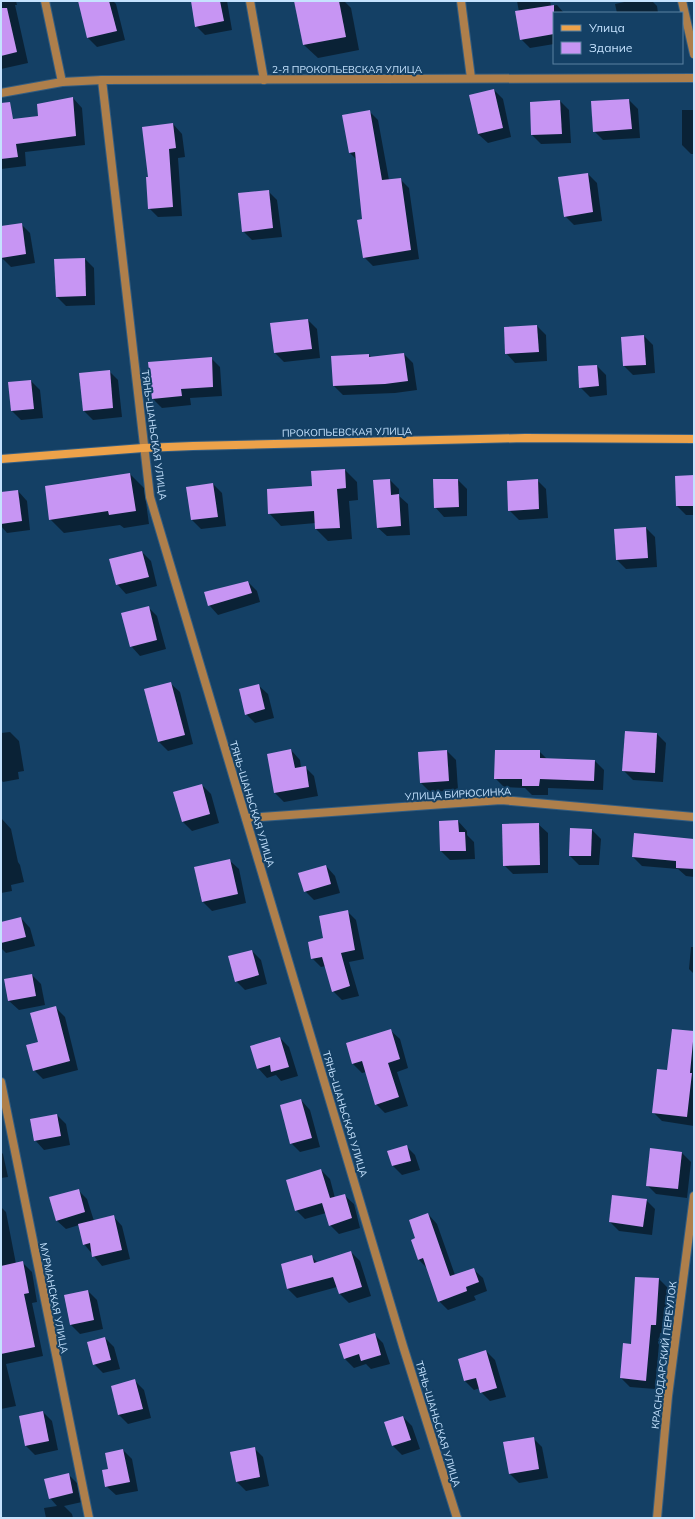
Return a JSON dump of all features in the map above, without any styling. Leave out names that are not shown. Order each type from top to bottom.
[{"type":"main road","name":"ПРОКОПЬЕВСКАЯ УЛИЦА","points":[[1,459],[144,448],[525,438],[694,439]]},
{"type":"street","points":[[45,1],[62,82]]},
{"type":"street","points":[[250,1],[264,80]]},
{"type":"street","points":[[461,1],[471,78]]},
{"type":"street","points":[[682,1],[694,54]]},
{"type":"street","name":"2-Я ПРОКОПЬЕВСКАЯ УЛИЦА","points":[[1,93],[62,82],[102,80],[694,78]]},
{"type":"street","name":"ТЯНЬ-ШАНЬСКАЯ УЛИЦА","points":[[102,80],[150,497],[403,1346],[457,1518]]},
{"type":"street","name":"УЛИЦА БИРЮСИНКА","points":[[246,818],[501,800],[694,816]]},
{"type":"street","name":"МУРМАНСКАЯ УЛИЦА","points":[[1,1082],[89,1518]]},
{"type":"street","name":"КРАСНОДАРСКИЙ ПЕРЕУЛОК","points":[[657,1518],[668,1396],[694,1196]]},
{"type":"building","points":[[78,1],[109,1],[117,31],[87,38]]},
{"type":"building","points":[[191,1],[220,1],[224,21],[195,27]]},
{"type":"building","points":[[294,1],[339,1],[346,37],[303,45]]},
{"type":"building","points":[[554,5],[553,34],[520,40],[515,11]]},
{"type":"building","points":[[1,8],[7,8],[17,52],[1,56]]},
{"type":"building","points":[[494,89],[503,128],[478,134],[469,95]]},
{"type":"building","points":[[73,97],[76,136],[16,144],[18,157],[1,159],[1,103],[10,102],[13,119],[38,116],[37,104]]},
{"type":"building","points":[[629,99],[632,129],[593,132],[591,101]]},
{"type":"building","points":[[560,100],[562,134],[531,135],[530,102]]},
{"type":"building","points":[[370,110],[382,180],[401,178],[411,250],[363,258],[357,220],[362,219],[355,152],[349,153],[342,115]]},
{"type":"building","points":[[173,123],[176,148],[169,149],[173,207],[148,209],[146,177],[148,177],[142,127]]},
{"type":"building","points":[[588,173],[593,212],[564,217],[558,177]]},
{"type":"building","points":[[269,190],[273,228],[242,232],[238,193]]},
{"type":"building","points":[[22,223],[26,254],[1,258],[1,226]]},
{"type":"building","points":[[85,258],[86,296],[56,297],[54,259]]},
{"type":"building","points":[[308,319],[312,349],[274,353],[270,323]]},
{"type":"building","points":[[537,325],[539,352],[505,354],[504,327]]},
{"type":"building","points":[[644,335],[646,365],[623,366],[621,337]]},
{"type":"building","points":[[404,353],[408,381],[385,384],[333,386],[331,356],[369,354],[369,357]]},
{"type":"building","points":[[212,357],[213,387],[181,389],[182,396],[152,399],[148,362]]},
{"type":"building","points":[[597,365],[599,386],[579,388],[578,366]]},
{"type":"building","points":[[110,370],[113,408],[83,411],[79,373]]},
{"type":"building","points":[[31,380],[34,409],[11,411],[8,382]]},
{"type":"building","points":[[345,469],[346,488],[337,489],[340,528],[315,529],[314,511],[268,514],[267,489],[312,486],[311,471]]},
{"type":"building","points":[[130,473],[136,511],[109,515],[108,511],[49,520],[45,486]]},
{"type":"building","points":[[694,475],[694,506],[676,506],[675,476]]},
{"type":"building","points":[[390,479],[391,495],[399,494],[401,526],[377,528],[373,480]]},
{"type":"building","points":[[433,479],[458,479],[459,507],[434,508]]},
{"type":"building","points":[[538,479],[539,509],[508,511],[507,481]]},
{"type":"building","points":[[213,483],[218,517],[191,520],[186,487]]},
{"type":"building","points":[[18,490],[22,521],[1,524],[1,492]]},
{"type":"building","points":[[646,527],[648,558],[616,560],[614,529]]},
{"type":"building","points":[[142,551],[149,577],[116,585],[109,559]]},
{"type":"building","points":[[248,581],[252,593],[208,606],[204,592]]},
{"type":"building","points":[[149,606],[157,640],[130,647],[121,613]]},
{"type":"building","points":[[171,682],[185,735],[158,742],[144,689]]},
{"type":"building","points":[[259,684],[265,709],[245,715],[239,689]]},
{"type":"building","points":[[625,731],[657,733],[655,773],[622,771]]},
{"type":"building","points":[[291,749],[295,768],[306,766],[309,787],[274,793],[267,754]]},
{"type":"building","points":[[447,750],[449,781],[420,783],[418,752]]},
{"type":"building","points":[[495,750],[540,750],[540,758],[595,760],[594,781],[540,779],[539,786],[522,786],[522,779],[494,779]]},
{"type":"building","points":[[202,784],[210,814],[182,822],[173,792]]},
{"type":"building","points":[[458,820],[459,832],[465,832],[466,851],[440,851],[439,821]]},
{"type":"building","points":[[539,823],[540,865],[503,866],[502,824]]},
{"type":"building","points":[[570,828],[592,829],[591,856],[569,856]]},
{"type":"building","points":[[634,833],[694,839],[694,869],[676,868],[676,861],[632,857]]},
{"type":"building","points":[[230,859],[238,894],[202,902],[194,867]]},
{"type":"building","points":[[326,865],[331,884],[304,892],[298,873]]},
{"type":"building","points":[[348,910],[355,950],[341,953],[350,986],[332,992],[322,957],[311,959],[308,942],[323,938],[319,916]]},
{"type":"building","points":[[21,917],[26,937],[1,943],[1,922]]},
{"type":"building","points":[[252,950],[259,975],[235,982],[228,956]]},
{"type":"building","points":[[32,974],[36,996],[8,1001],[4,979]]},
{"type":"building","points":[[56,1006],[70,1061],[33,1071],[26,1045],[38,1042],[30,1013]]},
{"type":"building","points":[[391,1029],[400,1059],[388,1063],[399,1097],[375,1105],[362,1061],[352,1064],[346,1043]]},
{"type":"building","points":[[672,1029],[694,1031],[690,1073],[692,1073],[687,1117],[652,1113],[657,1069],[667,1070]]},
{"type":"building","points":[[280,1037],[289,1067],[271,1072],[270,1065],[257,1069],[250,1046]]},
{"type":"building","points":[[301,1099],[312,1138],[290,1144],[280,1105]]},
{"type":"building","points":[[57,1114],[61,1136],[34,1141],[30,1119]]},
{"type":"building","points":[[407,1145],[411,1161],[392,1166],[387,1151]]},
{"type":"building","points":[[650,1148],[682,1152],[678,1189],[646,1186]]},
{"type":"building","points":[[321,1169],[330,1198],[345,1194],[352,1218],[329,1226],[322,1203],[295,1211],[286,1180]]},
{"type":"building","points":[[79,1189],[85,1212],[56,1221],[49,1197]]},
{"type":"building","points":[[612,1195],[647,1199],[643,1227],[609,1222]]},
{"type":"building","points":[[428,1213],[450,1276],[474,1268],[479,1282],[466,1287],[467,1291],[438,1302],[423,1258],[418,1260],[411,1240],[415,1238],[409,1220]]},
{"type":"building","points":[[114,1215],[122,1250],[92,1257],[90,1243],[83,1245],[78,1224]]},
{"type":"building","points":[[351,1251],[362,1287],[339,1294],[333,1277],[287,1289],[281,1264],[312,1255],[314,1263]]},
{"type":"building","points":[[23,1261],[29,1293],[24,1294],[35,1347],[1,1354],[1,1266]]},
{"type":"building","points":[[635,1277],[659,1278],[656,1325],[651,1325],[646,1381],[620,1378],[623,1343],[631,1344]]},
{"type":"building","points":[[88,1290],[94,1320],[70,1325],[64,1295]]},
{"type":"building","points":[[375,1333],[381,1355],[361,1361],[359,1354],[344,1359],[339,1344]]},
{"type":"building","points":[[105,1337],[111,1360],[93,1365],[87,1342]]},
{"type":"building","points":[[486,1350],[497,1388],[480,1393],[476,1378],[464,1381],[458,1359]]},
{"type":"building","points":[[135,1379],[143,1409],[118,1415],[111,1386]]},
{"type":"building","points":[[43,1411],[49,1441],[25,1446],[19,1416]]},
{"type":"building","points":[[403,1416],[411,1440],[392,1446],[384,1422]]},
{"type":"building","points":[[534,1437],[539,1469],[509,1474],[503,1442]]},
{"type":"building","points":[[255,1447],[260,1477],[236,1482],[230,1452]]},
{"type":"building","points":[[123,1449],[130,1482],[105,1487],[102,1470],[108,1469],[105,1453]]},
{"type":"building","points":[[69,1473],[73,1493],[49,1499],[44,1479]]}]
